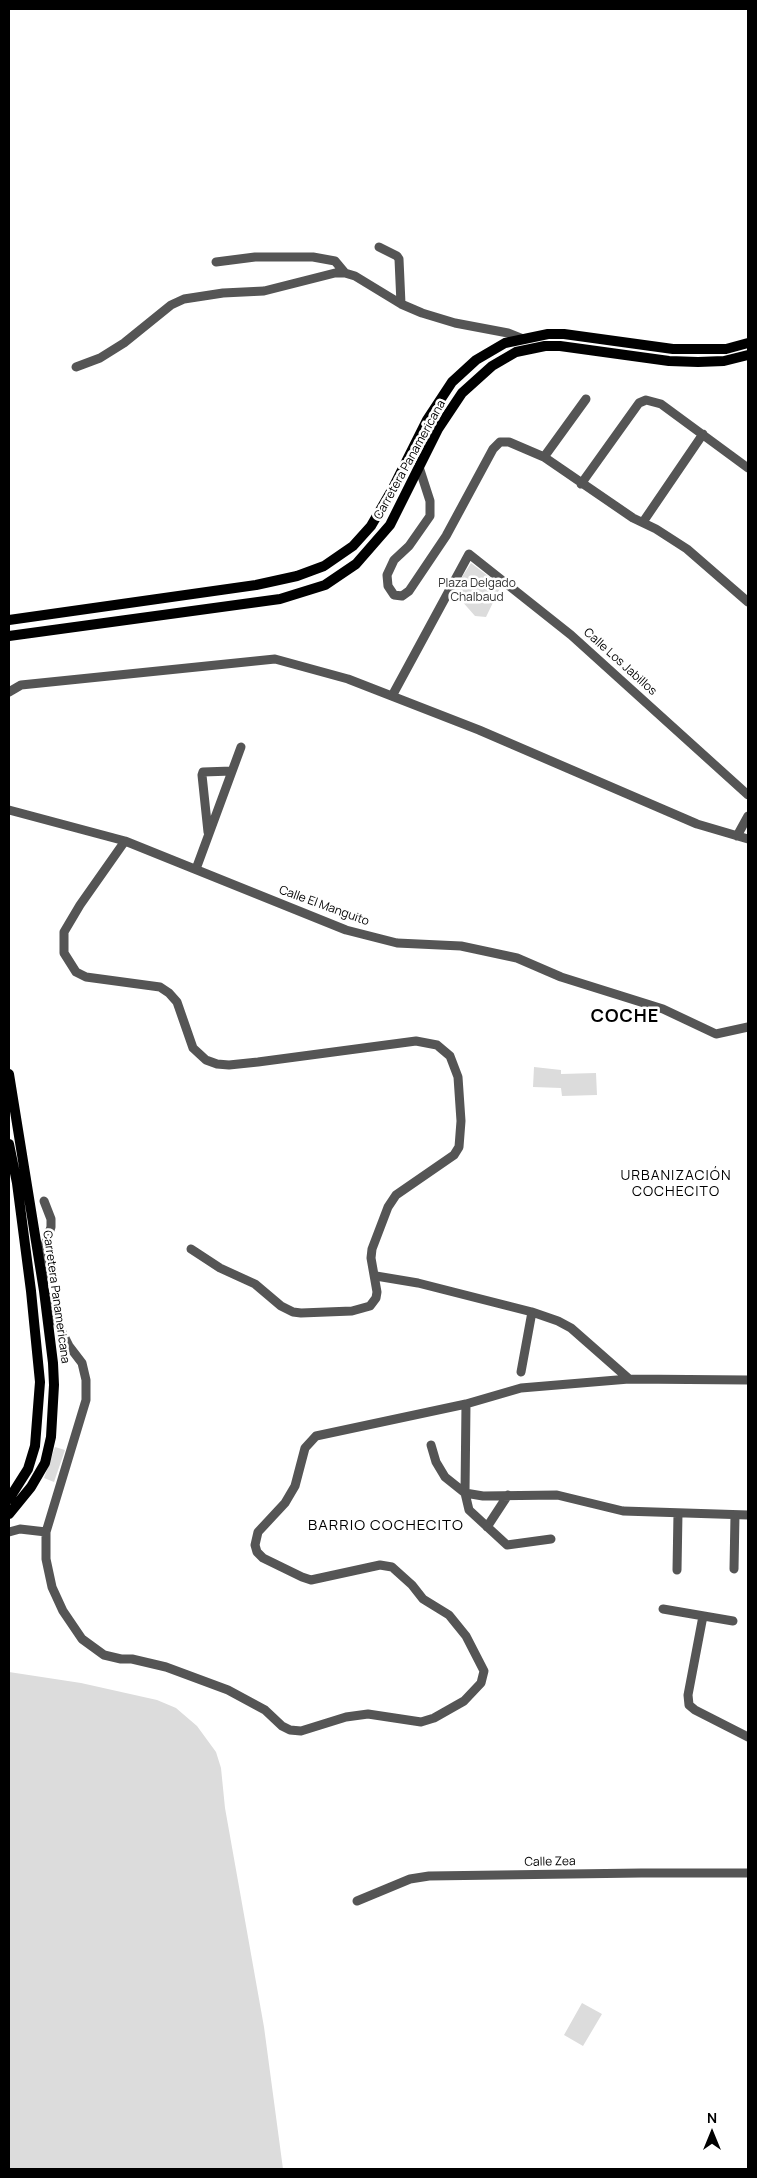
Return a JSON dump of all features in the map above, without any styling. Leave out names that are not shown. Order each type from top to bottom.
[{"type":"main road","name":"Carretera Panamericana","points":[[9,620],[256,585],[297,576],[324,566],[353,546],[371,526],[394,488],[427,420],[452,382],[476,360],[505,343],[548,334],[564,334],[674,349],[726,349],[748,343]]},
{"type":"main road","name":"Carretera Panamericana","points":[[9,636],[280,599],[313,590],[347,570],[366,553],[390,525],[438,429],[462,393],[486,370],[504,357],[516,352],[545,346],[560,346],[669,361],[698,362],[724,361],[748,355]]},
{"type":"main road","name":"Carretera Panamericana","points":[[9,1074],[41,1245],[53,1363],[51,1437],[45,1462],[38,1476],[9,1514]]},
{"type":"main road","name":"Carretera Panamericana","points":[[9,1144],[13,1183],[37,1337],[40,1408],[36,1446],[28,1469],[9,1500]]},
{"type":"street","points":[[379,247],[397,256],[399,259],[401,304]]},
{"type":"street","points":[[216,262],[255,257],[313,257],[335,261],[345,273]]},
{"type":"street","points":[[76,367],[100,358],[124,343],[171,304],[184,299],[223,293],[264,291],[335,273],[356,276],[401,304],[422,313],[455,324],[508,333],[523,339]]},
{"type":"street","points":[[544,457],[586,399]]},
{"type":"street","points":[[582,484],[639,402],[646,400],[661,404],[748,468]]},
{"type":"street","points":[[643,522],[703,434]]},
{"type":"street","points":[[419,467],[430,501],[430,516],[409,546],[394,560],[387,575],[388,586],[394,595],[402,596],[414,584],[446,536],[493,449],[500,442],[509,442],[544,457],[633,518],[643,522],[687,549],[748,602]]},
{"type":"street","name":"Calle Los Jabillos","points":[[392,696],[469,554],[571,635],[748,796]]},
{"type":"street","points":[[9,692],[21,685],[275,659],[348,679],[479,730],[697,824],[748,839]]},
{"type":"street","points":[[196,869],[241,747]]},
{"type":"street","points":[[208,834],[203,772],[208,770],[232,770]]},
{"type":"street","name":"Calle El Manguito","points":[[9,810],[125,841],[294,911],[346,930],[397,943],[461,946],[517,958],[561,977],[663,1009],[716,1034],[748,1027]]},
{"type":"street","points":[[737,836],[748,816]]},
{"type":"street","points":[[125,841],[80,905],[64,932],[64,953],[76,972],[86,977],[160,987],[170,993],[177,1002],[193,1048],[206,1060],[216,1064],[229,1065],[416,1041],[437,1046],[450,1056],[458,1077],[461,1129],[459,1147],[454,1155],[396,1195],[388,1207],[372,1248],[371,1258],[376,1276],[376,1298],[366,1308],[301,1313],[286,1309],[243,1276],[220,1268],[191,1248]]},
{"type":"street","points":[[44,1202],[51,1219],[51,1228],[41,1245],[49,1302],[54,1316],[70,1346],[82,1363],[86,1380],[86,1400],[46,1532],[46,1559],[52,1587],[73,1627],[82,1639],[104,1655],[166,1667],[228,1690],[265,1710],[282,1726],[290,1730],[300,1731],[346,1717],[368,1714],[422,1722],[434,1718],[464,1701],[484,1678],[484,1671],[466,1636],[449,1615],[423,1599],[412,1585],[392,1567],[380,1565],[311,1580],[263,1558],[257,1552],[255,1539],[258,1532],[285,1503],[295,1486],[305,1448],[316,1436],[466,1404],[521,1388],[629,1379],[748,1380]]},
{"type":"street","points":[[376,1276],[418,1283],[532,1312],[558,1321],[571,1328],[629,1379]]},
{"type":"street","points":[[521,1372],[532,1312]]},
{"type":"street","points":[[466,1404],[465,1493],[468,1510],[509,1546],[551,1539]]},
{"type":"street","points":[[431,1445],[436,1462],[445,1477],[465,1493],[557,1495],[623,1511],[748,1515]]},
{"type":"street","points":[[487,1527],[508,1495]]},
{"type":"street","points":[[677,1570],[678,1513]]},
{"type":"street","points":[[734,1570],[735,1515]]},
{"type":"street","points":[[9,1532],[20,1529],[46,1532]]},
{"type":"street","points":[[663,1609],[734,1621]]},
{"type":"street","points":[[703,1616],[688,1695],[689,1705],[695,1710],[748,1736]]},
{"type":"street","name":"Calle Zea","points":[[357,1902],[410,1879],[429,1876],[748,1873]]},
{"type":"green space","name":"Plaza Delgado Chalbaud","points":[[471,563],[501,586],[486,617],[475,616],[453,591]]},
{"type":"green space","points":[[534,1067],[561,1070],[561,1074],[596,1073],[597,1095],[562,1096],[561,1088],[533,1087]]},
{"type":"green space","points":[[55,1447],[65,1450],[54,1482],[44,1478]]},
{"type":"green space","points":[[9,1672],[81,1683],[157,1700],[176,1708],[197,1726],[216,1752],[221,1768],[225,1808],[264,2027],[283,2169],[9,2169]]},
{"type":"green space","points":[[582,2003],[602,2014],[583,2046],[564,2035]]},
{"type":"district","name":"COCHE","points":[[625,1017]]},
{"type":"district","name":"URBANIZACIÓN COCHECITO","points":[[676,1184]]},
{"type":"district","name":"BARRIO COCHECITO","points":[[386,1526]]}]
